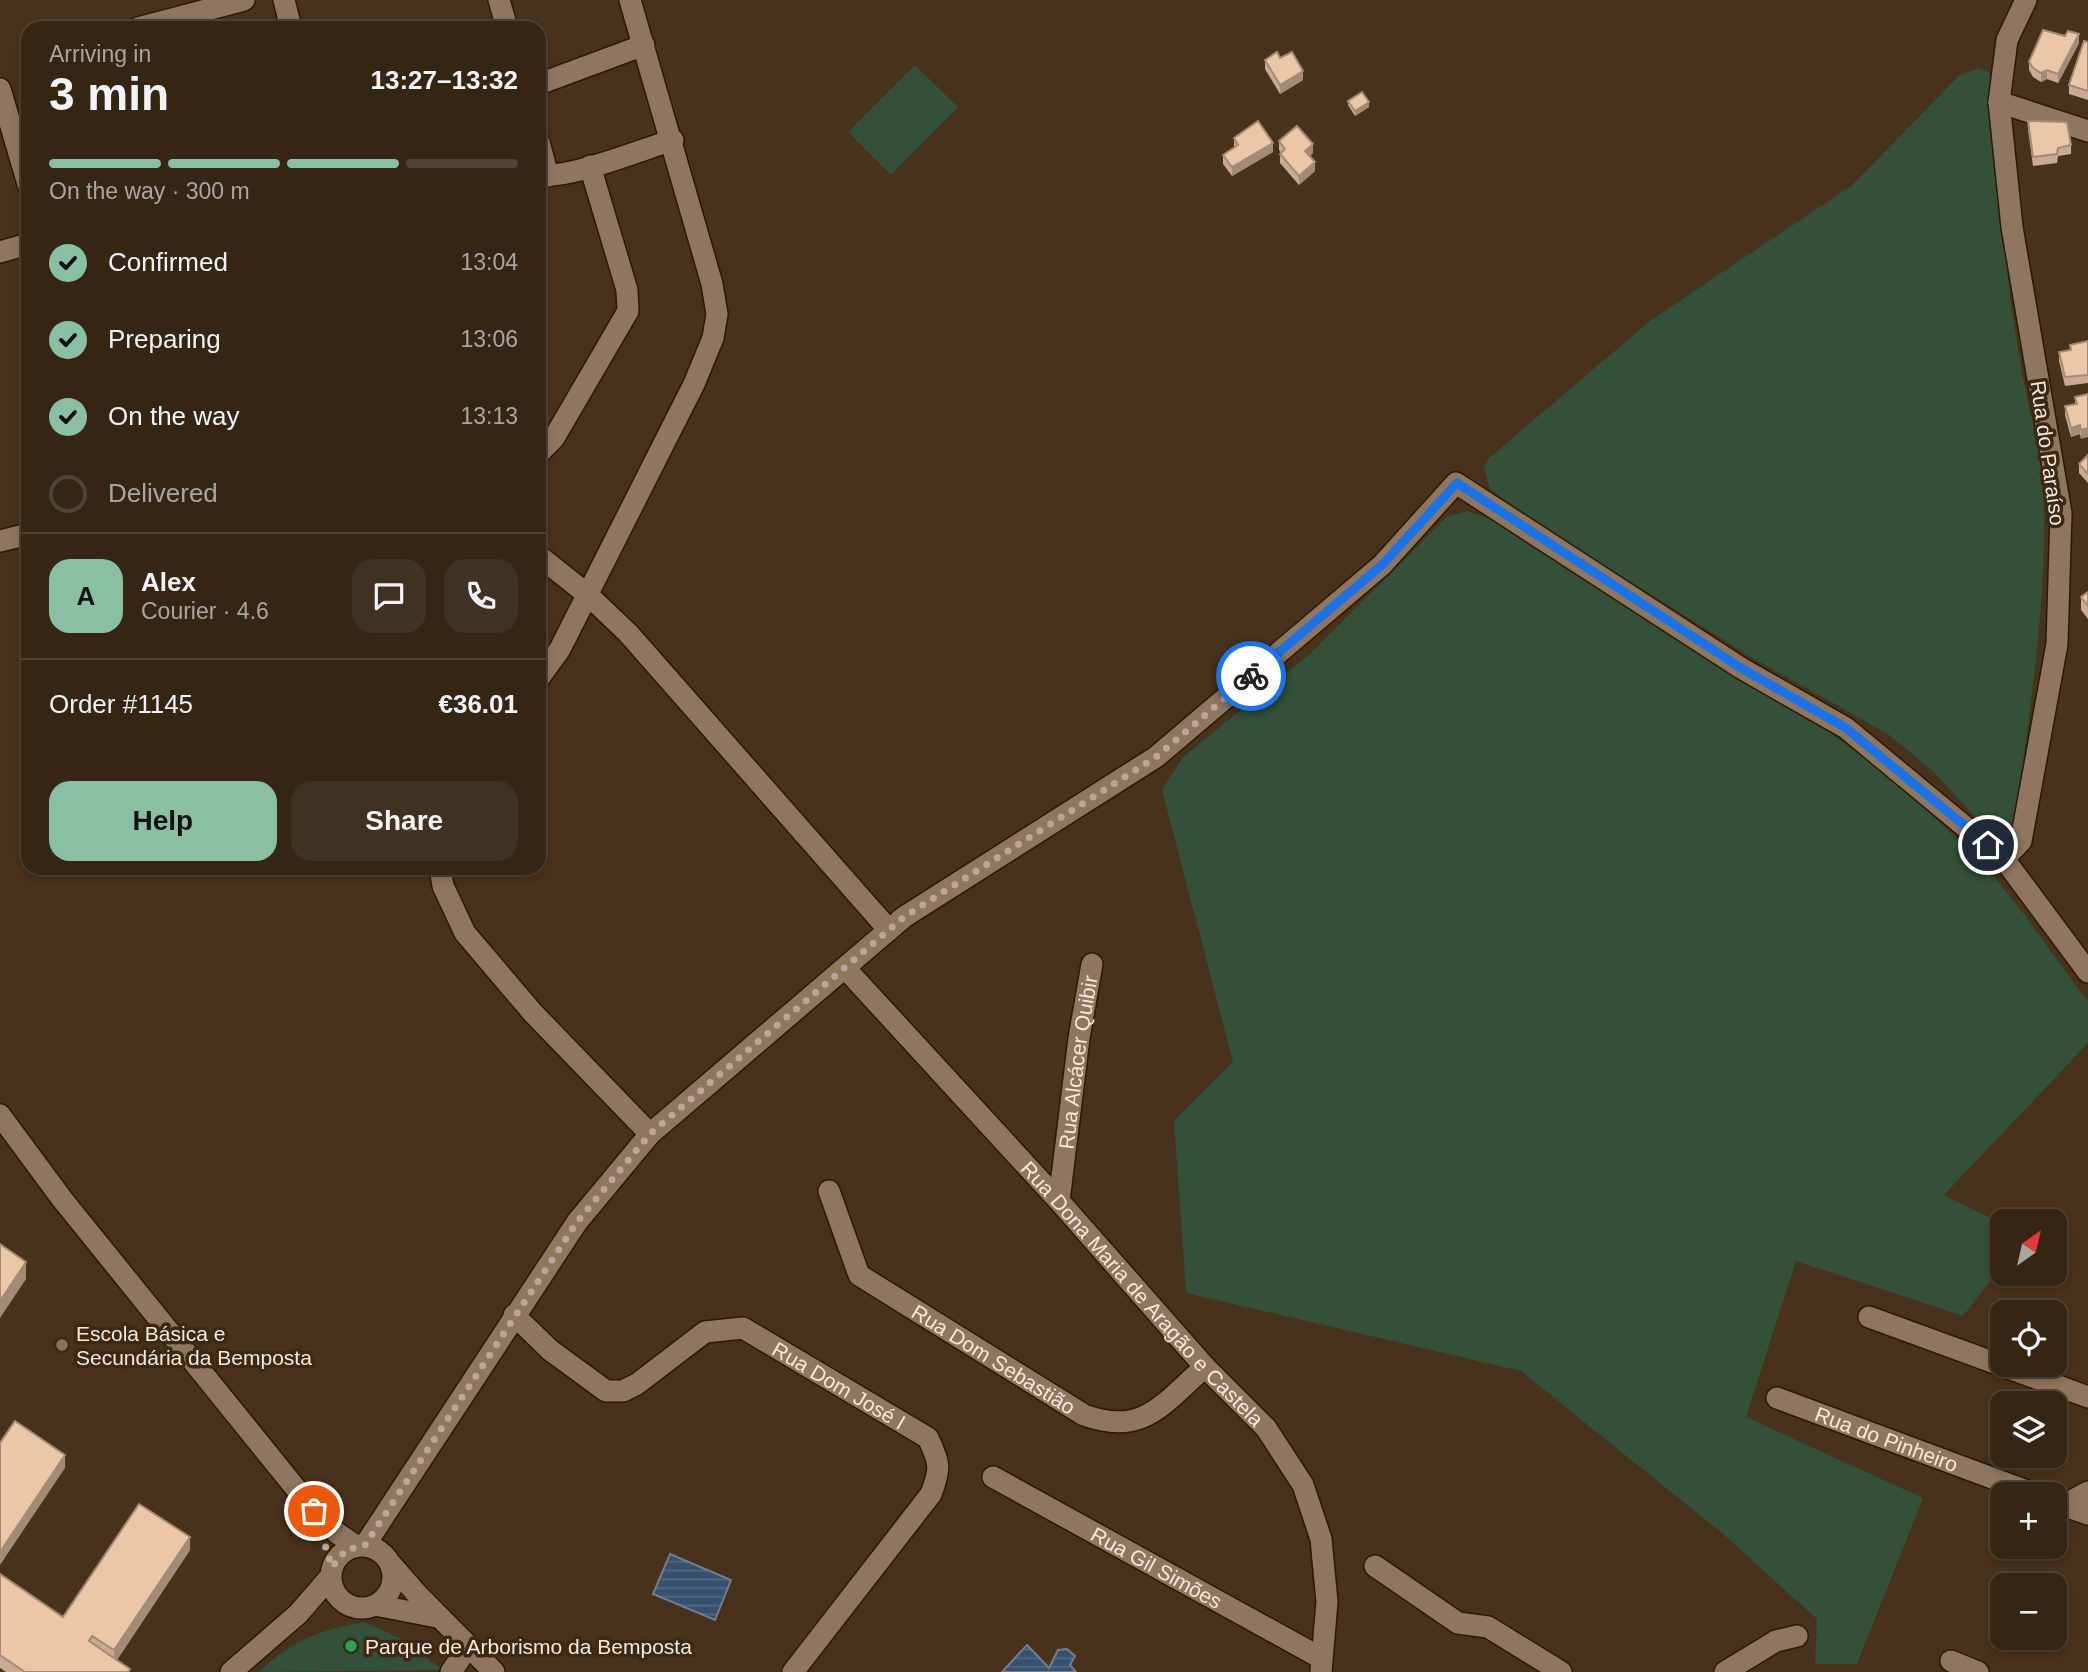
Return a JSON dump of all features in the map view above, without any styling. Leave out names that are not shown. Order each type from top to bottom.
[{"type":"street","points":[[164,21],[244,0]]},
{"type":"street","points":[[284,0],[289,21]]},
{"type":"street","points":[[499,0],[505,21]]},
{"type":"street","points":[[546,668],[560,649],[694,384],[713,338],[717,314],[712,284],[673,140],[630,0]]},
{"type":"street","name":"Rua do Paraíso","points":[[2004,859],[2021,841],[2057,644],[2061,513],[2012,227],[1999,102],[2007,40],[2026,0]]},
{"type":"street","points":[[546,81],[643,45]]},
{"type":"street","points":[[0,89],[21,160]]},
{"type":"street","points":[[1999,102],[2088,131]]},
{"type":"street","points":[[546,176],[590,166],[673,140]]},
{"type":"street","points":[[546,446],[554,438],[628,311],[627,290],[590,166]]},
{"type":"street","points":[[0,252],[21,246]]},
{"type":"street","points":[[230,1672],[298,1614],[332,1572],[337,1558],[360,1546],[577,1222],[650,1134],[904,917],[1156,757],[1382,565],[1457,483],[1741,668],[1846,728],[2004,859],[2088,972]]},
{"type":"street","points":[[0,541],[21,536]]},
{"type":"street","points":[[546,562],[588,595],[628,633],[889,930]]},
{"type":"street","points":[[441,875],[443,886],[465,933],[533,1013],[650,1134]]},
{"type":"street","name":"Rua Alcácer Quibir","points":[[1059,1201],[1079,1038],[1092,964]]},
{"type":"street","name":"Rua Dona Maria de Aragão e Castela","points":[[845,968],[1059,1201],[1205,1367],[1265,1427],[1303,1485],[1322,1552],[1327,1602],[1321,1665]]},
{"type":"street","points":[[0,1115],[62,1199],[314,1511],[337,1533],[360,1546],[383,1554],[439,1617],[494,1672]]},
{"type":"street","name":"Rua Dom Sebastião","points":[[829,1191],[859,1275],[1084,1415],[1107,1423],[1129,1423],[1147,1416],[1205,1367]]},
{"type":"street","name":"Rua Dom José I","points":[[514,1315],[550,1350],[606,1391],[623,1391],[638,1384],[705,1332],[743,1328],[928,1438],[938,1459],[939,1473],[931,1494],[793,1672]]},
{"type":"street","points":[[1869,1317],[2088,1397]]},
{"type":"street","name":"Rua do Pinheiro","points":[[1777,1398],[2003,1482]]},
{"type":"street","name":"Rua Gil Simões","points":[[993,1478],[1321,1665]]},
{"type":"street","points":[[2067,1501],[2088,1492]]},
{"type":"street","points":[[2067,1507],[2088,1514]]},
{"type":"street","points":[[314,1511],[332,1572],[335,1593],[366,1606],[439,1617]]},
{"type":"street","points":[[298,1614],[366,1606],[391,1586],[389,1562]]},
{"type":"street","points":[[1375,1566],[1458,1623],[1488,1627],[1561,1672]]},
{"type":"street","points":[[1725,1672],[1776,1641],[1797,1636]]},
{"type":"street","points":[[451,1672],[468,1647]]},
{"type":"street","points":[[1951,1661],[1978,1672]]},
{"type":"green space","points":[[915,65],[958,107],[891,175],[848,132]]},
{"type":"green space","points":[[1978,68],[1989,72],[1994,86],[1999,189],[2014,326],[2044,496],[2040,616],[2016,814],[2011,824],[1997,831],[1977,819],[1934,772],[1888,734],[1749,656],[1543,527],[1490,489],[1484,468],[1489,458],[1651,320],[1851,186],[1959,76]]},
{"type":"green space","points":[[1468,511],[1496,521],[1822,727],[1894,778],[1988,869],[2088,1002],[2088,1043],[1944,1195],[1990,1218],[1990,1281],[1963,1316],[1796,1261],[1746,1417],[1923,1498],[1857,1664],[1815,1664],[1817,1619],[1722,1533],[1521,1371],[1186,1293],[1174,1121],[1233,1062],[1162,790],[1183,757],[1311,653],[1448,516]]},
{"type":"green space","name":"Parque de Arborismo da Bemposta","points":[[365,1622],[401,1639],[443,1670],[259,1672],[295,1644],[334,1628]]},
{"type":"water","points":[[670,1554],[731,1580],[715,1620],[653,1594]]},
{"type":"water","points":[[1027,1645],[1049,1668],[1058,1650],[1067,1649],[1075,1656],[1070,1665],[1076,1672],[1002,1672]]},
{"type":"building","points":[[2043,30],[2065,36],[2068,31],[2079,34],[2058,74],[2047,70],[2041,73],[2029,62]]},
{"type":"building","points":[[2084,41],[2088,42],[2088,91],[2069,85]]},
{"type":"building","points":[[1277,52],[1280,58],[1292,52],[1303,71],[1280,85],[1265,60]]},
{"type":"building","points":[[1362,92],[1369,102],[1355,111],[1348,101]]},
{"type":"building","points":[[1258,121],[1273,143],[1232,167],[1223,155],[1238,145],[1234,138]]},
{"type":"building","points":[[2028,121],[2067,122],[2071,145],[2058,148],[2057,154],[2033,157]]},
{"type":"building","points":[[1297,126],[1313,144],[1305,151],[1315,162],[1299,176],[1280,154],[1285,149],[1279,141]]},
{"type":"building","points":[[2088,341],[2088,375],[2065,377],[2059,352],[2071,350],[2070,345]]},
{"type":"building","points":[[2088,394],[2088,428],[2081,430],[2080,425],[2071,428],[2065,406],[2077,404],[2075,397]]},
{"type":"building","points":[[2088,455],[2088,474],[2079,464]]},
{"type":"building","points":[[2088,592],[2088,606],[2081,597]]},
{"type":"building","points":[[0,1244],[26,1262],[0,1301]]},
{"type":"building","points":[[15,1421],[65,1455],[0,1552],[0,1443]]},
{"type":"building","points":[[139,1504],[190,1537],[114,1650],[92,1636],[89,1641],[130,1669],[128,1672],[25,1672],[0,1655],[0,1574],[63,1617]]},
{"type":"way so far","points":[[314,1511],[332,1567],[346,1550],[365,1545],[577,1222],[650,1134],[904,917],[1156,757],[1251,676]]},
{"type":"place","name":"Escola Básica e Secundária da Bemposta","points":[[62,1345]]},
{"type":"place","name":"Parque de Arborismo da Bemposta","points":[[351,1646]]},
{"type":"route","points":[[1251,676],[1382,565],[1457,483],[1741,668],[1846,728],[1904,772],[1988,845]]}]
